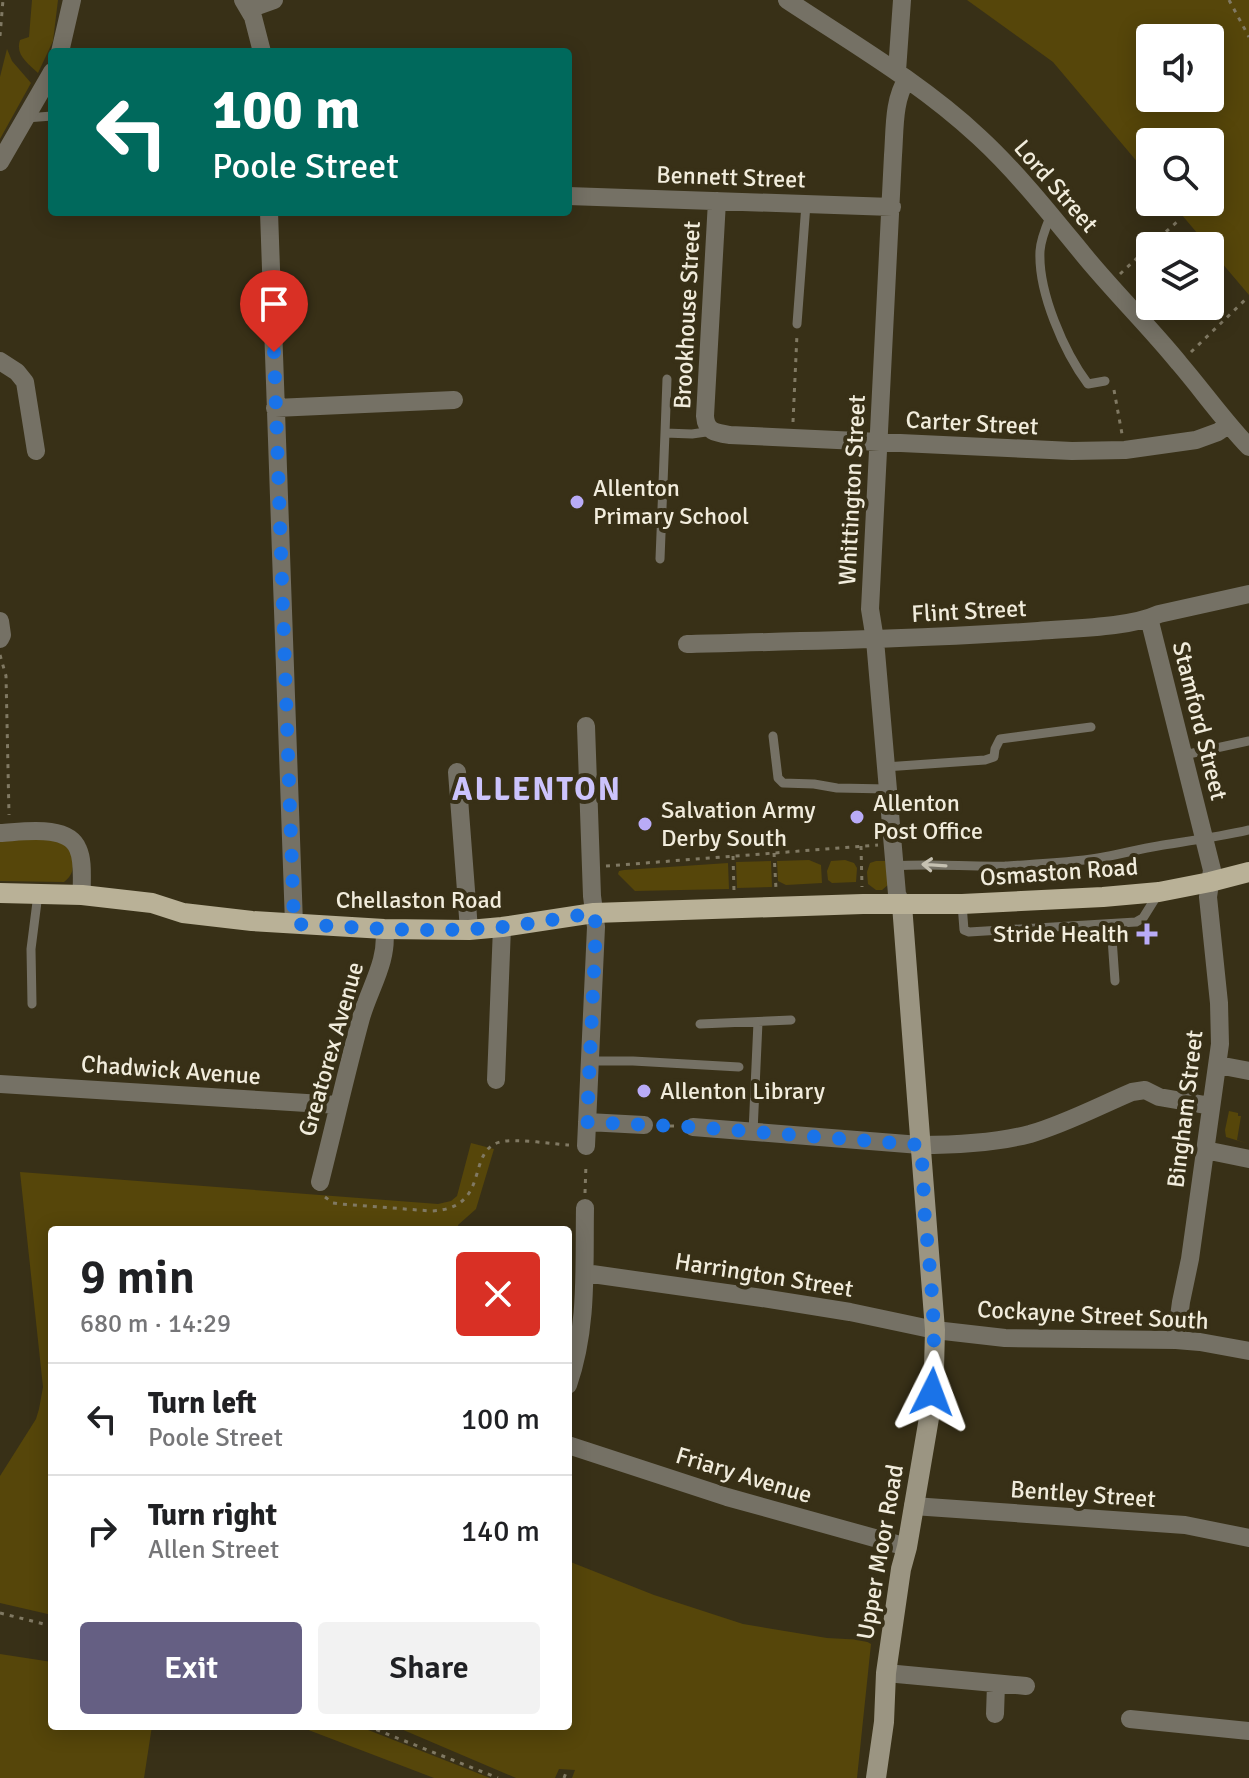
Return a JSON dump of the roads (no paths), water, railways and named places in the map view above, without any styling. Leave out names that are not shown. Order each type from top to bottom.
[{"type":"main road","name":"Osmaston Road","points":[[902,905],[1089,898],[1159,892],[1249,872]]},
{"type":"main road","name":"Chellaston Road","points":[[0,893],[82,895],[152,903],[183,913],[216,918],[384,929],[469,930],[594,913],[902,905]]},
{"type":"street","points":[[61,48],[72,0]]},
{"type":"street","points":[[261,48],[246,4],[274,0]]},
{"type":"street","name":"Lord Street","points":[[787,0],[902,75],[985,142],[1249,447]]},
{"type":"street","name":"Whittington Street","points":[[902,0],[902,75],[897,105],[870,609],[897,894],[902,905]]},
{"type":"street","points":[[0,162],[48,79]]},
{"type":"street","name":"Bennett Street","points":[[572,196],[892,207]]},
{"type":"street","name":"Brookhouse Street","points":[[711,430],[705,416],[717,201]]},
{"type":"street","points":[[269,216],[294,924]]},
{"type":"street","points":[[0,361],[17,372],[25,382],[36,451]]},
{"type":"street","points":[[275,408],[454,400]]},
{"type":"street","name":"Carter Street","points":[[711,430],[730,435],[1060,451],[1125,450],[1210,436],[1228,425]]},
{"type":"street","name":"Flint Street","points":[[687,644],[875,640],[1101,626],[1249,594]]},
{"type":"street","name":"Stamford Street","points":[[1149,618],[1206,839],[1212,870],[1210,882]]},
{"type":"street","points":[[0,621],[0,639]]},
{"type":"street","points":[[586,726],[590,867],[596,927],[586,1146]]},
{"type":"street","points":[[457,772],[469,930]]},
{"type":"street","points":[[5,833],[54,832],[74,842],[81,860],[82,895]]},
{"type":"street","name":"Bingham Street","points":[[1176,1340],[1218,1065],[1220,1026],[1208,897],[1210,882]]},
{"type":"street","name":"Upper Moor Road","points":[[876,1778],[884,1722],[886,1673],[901,1569],[929,1418],[934,1369],[935,1330],[924,1205],[924,1169],[902,905]]},
{"type":"street","points":[[496,1080],[502,927]]},
{"type":"street","name":"Greatorex Avenue","points":[[320,1182],[364,1008],[381,964],[386,942],[384,929]]},
{"type":"street","points":[[1218,1065],[1249,1071]]},
{"type":"street","name":"Chadwick Avenue","points":[[0,1084],[339,1105]]},
{"type":"street","points":[[693,1127],[920,1145],[1028,1135],[1132,1092],[1145,1090],[1159,1097],[1211,1106]]},
{"type":"street","points":[[587,1122],[644,1125]]},
{"type":"street","points":[[1205,1150],[1249,1159]]},
{"type":"street","points":[[572,1373],[584,1303],[585,1208]]},
{"type":"street","name":"Harrington Street","points":[[585,1273],[850,1312],[935,1330]]},
{"type":"street","name":"Cockayne Street South","points":[[935,1330],[1005,1338],[1176,1340],[1249,1351]]},
{"type":"street","name":"Friary Avenue","points":[[572,1446],[727,1497],[907,1547]]},
{"type":"street","name":"Bentley Street","points":[[913,1506],[1185,1525],[1249,1538]]},
{"type":"street","points":[[886,1673],[1026,1686]]},
{"type":"street","points":[[995,1714],[996,1684]]},
{"type":"street","points":[[1130,1719],[1249,1731]]},
{"type":"lane","points":[[26,118],[48,116]]},
{"type":"lane","points":[[797,324],[806,203]]},
{"type":"lane","points":[[1051,215],[1044,230],[1040,260],[1056,323],[1072,361],[1088,384],[1105,381]]},
{"type":"lane","points":[[660,559],[667,379]]},
{"type":"lane","points":[[665,433],[692,434],[711,430]]},
{"type":"lane","points":[[885,767],[985,760],[994,757],[1000,739],[1091,727]]},
{"type":"lane","points":[[773,736],[778,778],[783,783],[888,789]]},
{"type":"lane","points":[[1184,755],[1249,741]]},
{"type":"lane","points":[[894,866],[1000,866],[1063,862],[1249,830]]},
{"type":"lane","name":"Osmaston Road","points":[[962,904],[964,930],[969,932],[1111,924],[1136,922],[1143,918],[1159,892]]},
{"type":"lane","points":[[32,1004],[31,949],[38,894]]},
{"type":"lane","points":[[1111,924],[1115,981]]},
{"type":"lane","points":[[700,1024],[791,1020]]},
{"type":"lane","points":[[753,1132],[758,1022]]},
{"type":"lane","points":[[589,1061],[739,1067]]},
{"type":"place","name":"Allenton Primary School","points":[[577,502]]},
{"type":"place","name":"Allenton Post Office","points":[[857,817]]},
{"type":"place","name":"Salvation Army Derby South","points":[[645,824]]},
{"type":"place","name":"Stride Health","points":[[1147,934]]},
{"type":"place","name":"Allenton Library","points":[[644,1091]]},
{"type":"district","name":"ALLENTON","points":[[537,789]]}]
